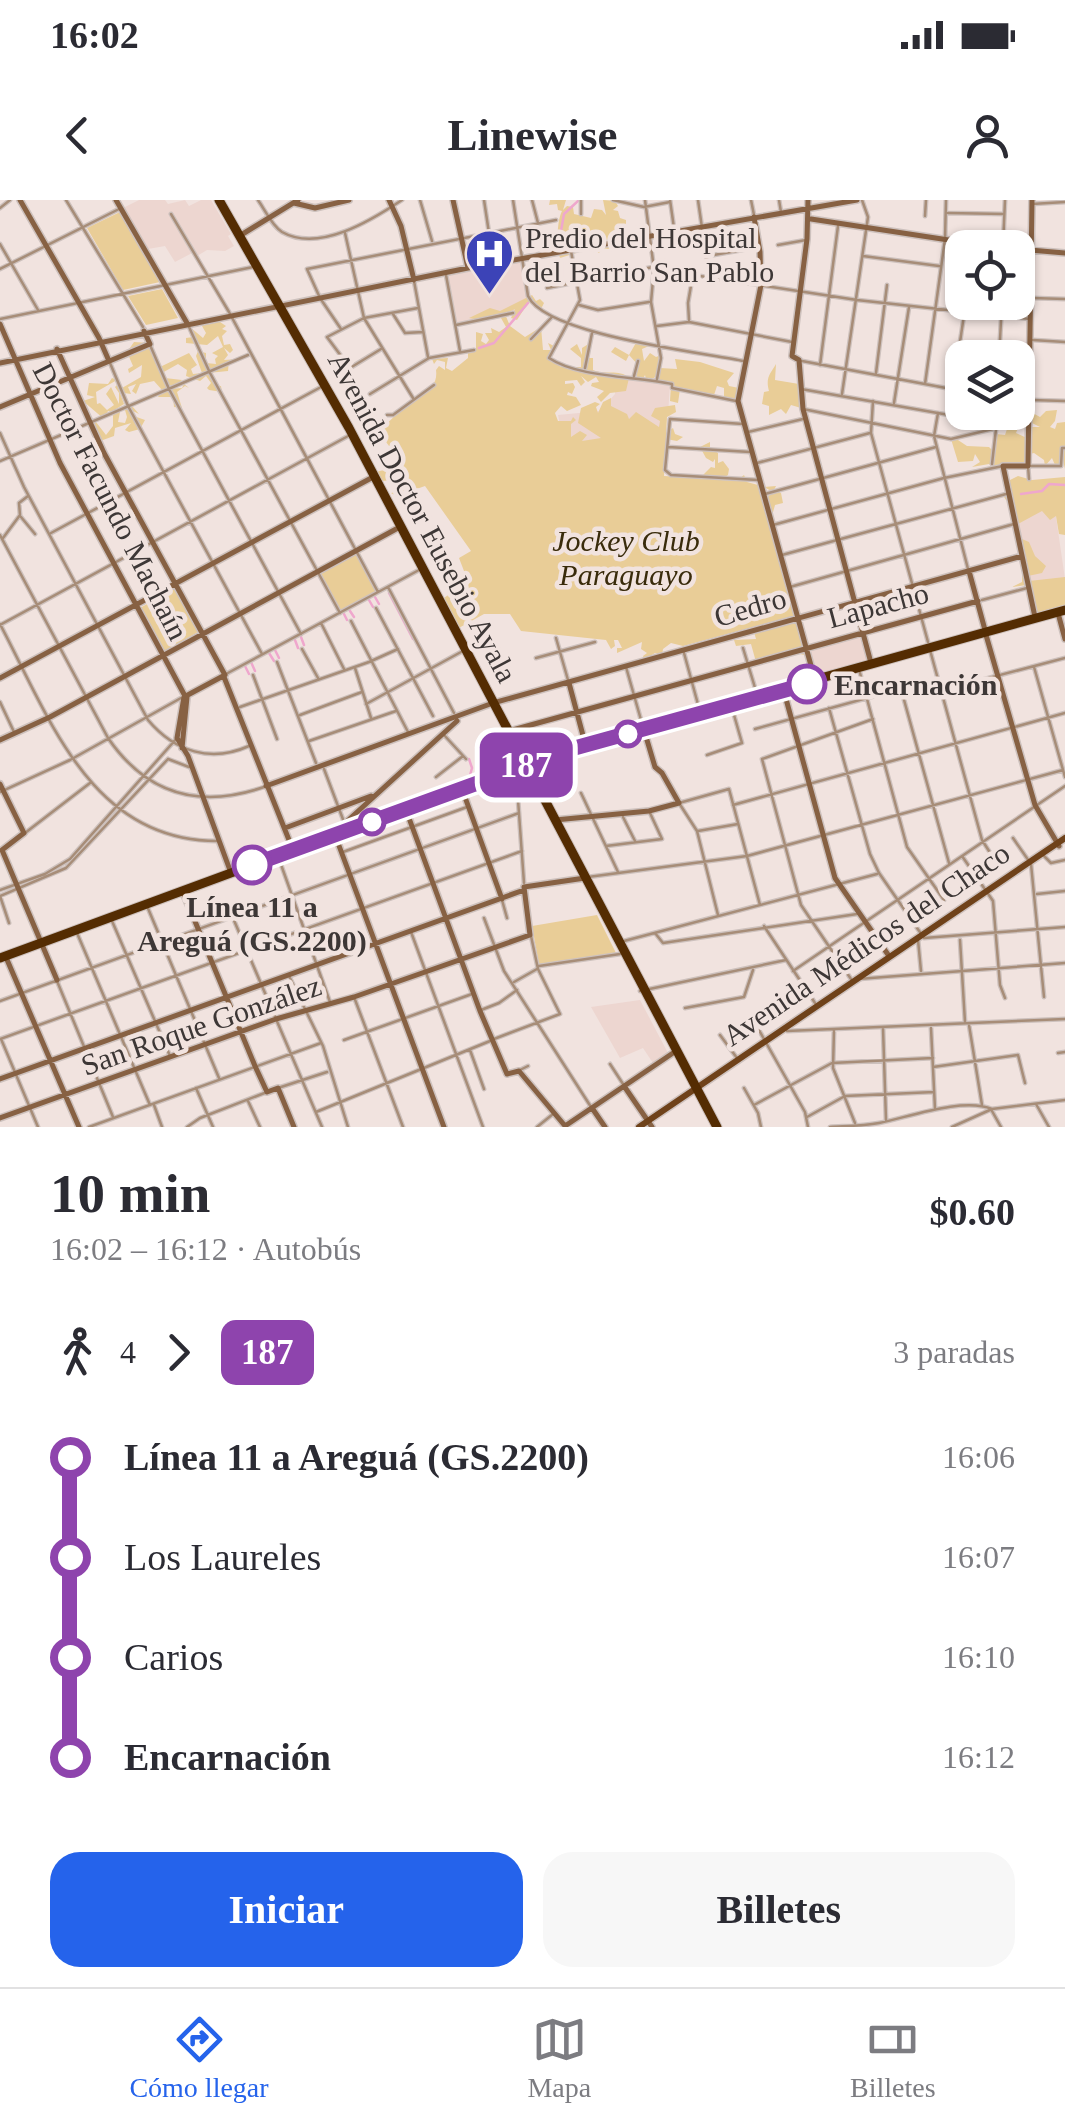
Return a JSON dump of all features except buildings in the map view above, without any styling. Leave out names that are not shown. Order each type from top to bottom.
[{"type":"highway","name":"Avenida Doctor Eusebio Ayala","points":[[217,200],[350,435]]},
{"type":"highway","name":"Avenida Doctor Eusebio Ayala","points":[[217,200],[350,435],[465,656]]},
{"type":"highway","name":"Avenida Doctor Eusebio Ayala","points":[[399,527],[584,878]]},
{"type":"highway","points":[[986,633],[1061,613]]},
{"type":"highway","points":[[467,786],[512,766],[602,739],[1061,613]]},
{"type":"highway","name":"Avenida Doctor Eusebio Ayala","points":[[492,705],[694,1093]]},
{"type":"highway","points":[[5,954],[341,829],[602,739]]},
{"type":"highway","points":[[181,889],[293,848]]},
{"type":"highway","name":"Avenida Doctor Eusebio Ayala","points":[[656,1014],[715,1127]]},
{"type":"main road","name":"Avenida Médicos del Chaco","points":[[1030,862],[1062,842]]},
{"type":"main road","name":"Avenida Médicos del Chaco","points":[[647,1125],[1062,842]]},
{"type":"street","points":[[0,208],[10,200]]},
{"type":"street","points":[[20,200],[100,340],[128,406],[262,654]]},
{"type":"street","points":[[66,200],[144,330],[168,389],[301,634]]},
{"type":"street","points":[[116,200],[186,322],[340,613]]},
{"type":"street","points":[[258,200],[286,234],[320,236],[345,232],[402,200]]},
{"type":"street","points":[[240,236],[295,201],[315,208],[349,200]]},
{"type":"street","points":[[420,200],[433,244]]},
{"type":"street","points":[[453,200],[468,268]]},
{"type":"street","points":[[484,200],[490,233]]},
{"type":"street","points":[[513,200],[532,304],[552,317],[592,333],[746,361]]},
{"type":"street","points":[[532,200],[539,224]]},
{"type":"street","points":[[581,214],[582,200]]},
{"type":"street","points":[[613,200],[644,207],[670,201],[674,230]]},
{"type":"street","points":[[645,200],[654,268],[650,302],[661,358],[656,381]]},
{"type":"street","points":[[698,200],[709,277]]},
{"type":"street","points":[[751,200],[760,247],[761,285],[738,401],[815,680]]},
{"type":"street","points":[[779,200],[781,214]]},
{"type":"street","points":[[808,200],[807,240],[792,356],[820,365],[945,388]]},
{"type":"street","points":[[0,361],[445,272],[860,200],[868,218],[842,394]]},
{"type":"street","points":[[925,216],[926,200]]},
{"type":"street","points":[[945,230],[946,200]]},
{"type":"street","points":[[1003,230],[1005,200]]},
{"type":"street","points":[[1033,230],[1032,202],[1065,202]]},
{"type":"street","points":[[391,203],[406,249],[429,358]]},
{"type":"street","points":[[0,269],[121,208]]},
{"type":"street","points":[[946,213],[1004,214]]},
{"type":"street","points":[[172,214],[378,592]]},
{"type":"street","points":[[809,219],[945,239],[925,384]]},
{"type":"street","points":[[341,329],[306,270],[556,220]]},
{"type":"street","points":[[820,365],[838,224]]},
{"type":"street","points":[[345,232],[364,318],[413,398]]},
{"type":"street","points":[[778,245],[807,240]]},
{"type":"street","points":[[0,244],[38,311]]},
{"type":"street","points":[[706,256],[760,247]]},
{"type":"street","points":[[571,249],[578,305],[549,358],[562,366],[672,384],[672,388],[738,401]]},
{"type":"street","points":[[1035,251],[1065,254]]},
{"type":"street","points":[[863,256],[941,267]]},
{"type":"street","points":[[0,321],[254,267]]},
{"type":"street","points":[[546,288],[654,268],[945,310]]},
{"type":"street","points":[[445,272],[460,353]]},
{"type":"street","points":[[689,322],[692,274]]},
{"type":"street","points":[[876,375],[887,285]]},
{"type":"street","points":[[1035,298],[1065,299]]},
{"type":"street","points":[[578,305],[598,310],[650,302]]},
{"type":"street","points":[[894,404],[909,306]]},
{"type":"street","points":[[381,348],[350,368],[328,337],[364,318],[418,308]]},
{"type":"street","points":[[392,313],[404,332],[423,332]]},
{"type":"street","points":[[454,325],[513,313]]},
{"type":"street","points":[[532,339],[552,317]]},
{"type":"street","points":[[1032,320],[1032,340]]},
{"type":"street","name":"Doctor Facundo Machaín","points":[[0,321],[50,440],[185,696]]},
{"type":"street","points":[[656,326],[689,322],[794,343]]},
{"type":"street","points":[[585,370],[592,333]]},
{"type":"street","points":[[1035,340],[1065,342]]},
{"type":"street","points":[[0,407],[150,344]]},
{"type":"street","points":[[58,349],[89,423],[224,675],[293,848]]},
{"type":"street","points":[[370,394],[429,358],[474,350]]},
{"type":"street","points":[[0,461],[250,355]]},
{"type":"street","points":[[634,378],[638,360]]},
{"type":"street","points":[[799,360],[803,409],[812,448],[872,665]]},
{"type":"street","points":[[386,415],[393,415],[434,385]]},
{"type":"street","points":[[50,534],[322,386]]},
{"type":"street","points":[[800,388],[945,414]]},
{"type":"street","points":[[874,400],[870,422],[878,464],[982,840],[996,862]]},
{"type":"street","points":[[1035,400],[1065,402]]},
{"type":"street","points":[[803,409],[954,439],[988,430]]},
{"type":"street","points":[[938,413],[936,447],[1027,780],[1035,806],[1062,842]]},
{"type":"street","points":[[744,424],[673,418],[667,423],[665,470],[670,475],[760,480]]},
{"type":"street","points":[[747,432],[805,418]]},
{"type":"street","points":[[992,466],[996,430]]},
{"type":"street","points":[[1029,430],[1029,479]]},
{"type":"street","points":[[0,433],[29,496],[146,717],[182,748],[230,871]]},
{"type":"street","points":[[756,464],[871,433]]},
{"type":"street","points":[[219,840],[191,839],[164,832],[119,810],[90,784],[72,759],[0,625],[350,435]]},
{"type":"street","points":[[667,446],[752,452]]},
{"type":"street","points":[[764,494],[936,447]]},
{"type":"street","points":[[772,525],[992,466],[1060,466],[1064,448]]},
{"type":"street","points":[[1002,466],[1035,618]]},
{"type":"street","points":[[0,678],[373,478]]},
{"type":"street","points":[[780,556],[1009,493]]},
{"type":"street","points":[[29,496],[20,502],[20,515],[35,534]]},
{"type":"street","points":[[20,515],[1,537],[108,738],[127,762],[147,778],[203,798],[230,796],[266,786]]},
{"type":"street","points":[[789,587],[1016,524]]},
{"type":"street","points":[[0,740],[50,717],[399,527]]},
{"type":"street","name":"Cedro","points":[[266,786],[492,705],[1022,556]]},
{"type":"street","points":[[24,834],[1,789],[72,759],[419,570]]},
{"type":"street","points":[[341,829],[457,719],[388,586]]},
{"type":"street","name":"Lapacho","points":[[508,732],[1028,588]]},
{"type":"street","points":[[376,608],[433,716]]},
{"type":"street","points":[[1061,613],[1065,640]]},
{"type":"street","points":[[352,621],[410,735]]},
{"type":"street","points":[[320,624],[345,670]]},
{"type":"street","points":[[556,638],[585,743]]},
{"type":"street","points":[[536,658],[595,642]]},
{"type":"street","points":[[236,708],[398,648]]},
{"type":"street","points":[[743,648],[758,696]]},
{"type":"street","points":[[302,649],[319,679]]},
{"type":"street","points":[[684,650],[700,712]]},
{"type":"street","points":[[366,704],[412,677],[465,656]]},
{"type":"street","points":[[942,690],[1065,658]]},
{"type":"street","points":[[277,662],[338,808],[342,853],[444,1127]]},
{"type":"street","points":[[625,666],[655,766],[696,831],[718,915]]},
{"type":"street","points":[[1034,666],[1065,776]]},
{"type":"street","points":[[354,667],[372,719]]},
{"type":"street","points":[[858,668],[907,847],[944,900]]},
{"type":"street","points":[[253,676],[278,739]]},
{"type":"street","points":[[755,728],[938,678]]},
{"type":"street","points":[[900,688],[949,863]]},
{"type":"street","points":[[783,690],[838,883],[890,958]]},
{"type":"street","points":[[299,715],[362,692]]},
{"type":"street","points":[[9,922],[0,893],[54,872],[81,851],[175,742],[185,696]]},
{"type":"street","points":[[182,748],[185,696]]},
{"type":"street","points":[[0,702],[15,733]]},
{"type":"street","points":[[707,755],[742,742],[731,703]]},
{"type":"street","points":[[829,708],[879,873],[920,938],[921,974]]},
{"type":"street","points":[[309,742],[397,710]]},
{"type":"street","points":[[734,805],[1065,714]]},
{"type":"street","points":[[873,718],[762,760],[798,894],[810,919],[856,981],[1065,963]]},
{"type":"street","points":[[436,777],[464,757],[443,734]]},
{"type":"street","points":[[182,748],[225,754],[251,746]]},
{"type":"street","points":[[166,753],[168,759]]},
{"type":"street","points":[[168,759],[192,768]]},
{"type":"street","points":[[147,778],[168,759]]},
{"type":"street","points":[[315,1112],[559,1016],[538,968],[530,935],[520,813],[522,766]]},
{"type":"street","points":[[0,1078],[374,946],[524,888],[747,856],[1063,770]]},
{"type":"street","points":[[90,784],[1,851],[120,1127]]},
{"type":"street","points":[[467,786],[469,807],[508,918]]},
{"type":"street","points":[[793,971],[1065,786]]},
{"type":"street","points":[[555,820],[649,812],[729,789],[760,905]]},
{"type":"street","points":[[581,793],[619,873]]},
{"type":"street","points":[[285,828],[376,794]]},
{"type":"street","points":[[406,807],[507,1074],[528,1066]]},
{"type":"street","points":[[342,853],[469,807]]},
{"type":"street","points":[[606,846],[662,839],[649,812]]},
{"type":"street","points":[[0,1001],[520,813]]},
{"type":"street","points":[[622,814],[636,842]]},
{"type":"street","points":[[696,831],[738,824]]},
{"type":"street","points":[[1013,838],[1030,862],[1044,997]]},
{"type":"street","points":[[38,1127],[0,1039],[522,851]]},
{"type":"street","points":[[961,855],[993,902],[1001,989],[1006,998]]},
{"type":"street","points":[[278,856],[330,1004]]},
{"type":"street","points":[[1044,856],[1050,862],[1065,860]]},
{"type":"street","points":[[513,983],[538,968],[621,948],[655,933],[879,873]]},
{"type":"street","points":[[181,889],[268,1092]]},
{"type":"street","points":[[1036,894],[1065,892]]},
{"type":"street","points":[[145,902],[219,1078]]},
{"type":"street","points":[[655,933],[663,943],[859,914]]},
{"type":"street","points":[[110,915],[170,1058]]},
{"type":"street","points":[[232,916],[322,1127]]},
{"type":"street","points":[[484,918],[513,983],[605,1127]]},
{"type":"street","points":[[764,926],[818,1007]]},
{"type":"street","points":[[920,938],[1065,926]]},
{"type":"street","points":[[75,929],[162,1127]]},
{"type":"street","points":[[411,932],[483,1127]]},
{"type":"street","name":"San Roque González","points":[[0,1118],[276,1019],[354,997],[530,935]]},
{"type":"street","points":[[960,937],[967,1024],[982,1105]]},
{"type":"street","points":[[5,954],[79,1127]]},
{"type":"street","points":[[643,990],[786,960]]},
{"type":"street","points":[[685,1008],[744,997],[753,977],[752,968]]},
{"type":"street","points":[[289,976],[322,1042],[348,1127]]},
{"type":"street","points":[[480,1011],[518,990]]},
{"type":"street","points":[[344,1040],[474,994]]},
{"type":"street","points":[[354,997],[404,1127]]},
{"type":"street","points":[[784,1030],[1065,1019]]},
{"type":"street","points":[[755,1023],[808,1127]]},
{"type":"street","points":[[931,1026],[935,1111]]},
{"type":"street","points":[[883,1028],[886,1122]]},
{"type":"street","points":[[834,1029],[835,1073],[856,1125]]},
{"type":"street","points":[[720,1035],[738,1061]]},
{"type":"street","points":[[89,1127],[322,1042]]},
{"type":"street","points":[[469,1049],[484,1089]]},
{"type":"street","points":[[1058,1053],[1065,1052]]},
{"type":"street","points":[[519,1071],[566,1126],[673,1053]]},
{"type":"street","points":[[933,1067],[1017,1055],[1021,1058],[1024,1083]]},
{"type":"street","points":[[754,1105],[835,1062],[932,1058]]},
{"type":"street","points":[[610,1064],[647,1125]]},
{"type":"street","points":[[186,1127],[278,1088],[329,1072]]},
{"type":"street","points":[[196,1088],[213,1127]]},
{"type":"street","points":[[278,1088],[294,1127]]},
{"type":"street","points":[[744,1088],[761,1127]]},
{"type":"street","points":[[806,1117],[845,1096],[934,1092]]},
{"type":"street","points":[[247,1100],[260,1127]]},
{"type":"street","points":[[953,1127],[992,1110],[1065,1100]]},
{"type":"street","points":[[1035,1103],[1048,1127]]},
{"type":"street","points":[[830,1127],[886,1122],[982,1105],[992,1110],[1001,1127]]},
{"type":"street","points":[[537,1127],[554,1113]]},
{"type":"shaded area","points":[[139,200],[165,200],[168,204],[185,200],[189,206],[211,200],[234,246],[225,251],[207,250],[197,256],[194,252],[175,262],[165,246],[148,249],[123,208]]},
{"type":"shaded area","name":"Predio del Hospital del Barrio San Pablo","points":[[521,261],[529,303],[524,309],[457,323],[448,276]]},
{"type":"shaded area","points":[[616,376],[670,385],[668,414],[629,473],[579,472],[572,438],[560,425],[558,415],[600,411],[615,394]]},
{"type":"shaded area","points":[[1054,503],[1065,579],[1031,590],[1015,507]]},
{"type":"shaded area","points":[[861,636],[867,662],[817,674],[810,650]]},
{"type":"shaded area","points":[[640,1000],[668,1053],[653,1063],[643,1048],[620,1058],[591,1007]]},
{"type":"green space","points":[[550,200],[566,200],[563,210],[573,207],[574,214],[591,218],[594,209],[606,215],[603,200],[615,201],[618,206],[613,210],[626,220],[619,235],[625,235],[627,240],[602,248],[599,253],[592,248],[560,258],[558,234],[562,211],[557,204],[549,205]]},
{"type":"green space","points":[[120,212],[160,282],[123,290],[87,228]]},
{"type":"green space","points":[[162,289],[178,318],[146,325],[128,296]]},
{"type":"green space","name":"Jockey Club Paraguayo","points":[[532,295],[544,303],[541,309],[535,308],[530,300],[517,320],[511,318],[515,309],[505,314],[510,326],[525,337],[541,327],[543,350],[551,350],[548,343],[554,346],[549,357],[561,367],[581,367],[581,358],[570,349],[577,344],[582,355],[582,348],[590,343],[591,350],[586,354],[593,358],[593,370],[621,373],[629,378],[626,391],[610,393],[601,402],[597,397],[604,391],[591,386],[599,382],[596,377],[588,382],[581,376],[585,382],[581,386],[577,380],[565,381],[575,387],[567,395],[576,397],[581,405],[567,411],[561,406],[555,413],[558,421],[571,421],[573,417],[576,420],[571,424],[571,437],[580,431],[587,435],[582,441],[601,438],[578,423],[581,408],[595,402],[600,404],[596,407],[598,413],[603,402],[611,398],[611,406],[629,419],[636,412],[659,427],[660,421],[651,416],[655,408],[675,405],[676,412],[667,417],[666,433],[673,428],[675,434],[683,437],[677,441],[666,439],[664,476],[716,479],[703,475],[715,468],[715,459],[713,462],[706,458],[700,447],[710,442],[710,448],[718,453],[718,463],[723,461],[729,469],[728,475],[720,480],[736,481],[744,475],[747,482],[758,485],[763,501],[773,492],[764,487],[776,486],[774,490],[781,493],[783,503],[775,505],[772,516],[764,508],[794,606],[793,616],[683,646],[671,643],[662,655],[655,653],[644,660],[647,653],[641,649],[642,642],[617,653],[617,648],[622,648],[618,640],[614,640],[611,649],[606,640],[521,631],[510,614],[484,614],[457,629],[440,593],[444,598],[455,590],[452,585],[466,580],[464,585],[469,584],[459,558],[471,551],[425,486],[397,496],[391,493],[402,491],[397,480],[381,481],[376,472],[403,465],[378,431],[434,384],[439,366],[445,370],[445,362],[437,360],[434,364],[432,359],[448,358],[446,368],[452,371],[468,358],[468,353],[476,351],[476,332],[483,334],[481,341],[486,344],[489,340],[485,333],[492,333],[491,328],[499,332],[506,327],[503,315],[469,318],[490,308],[500,311]]},
{"type":"green space","points":[[227,314],[214,318],[226,326],[222,329],[227,331],[222,336],[224,345],[230,344],[233,350],[230,353],[224,348],[228,355],[224,360],[238,359],[229,361],[228,371],[208,373],[222,392],[207,388],[211,383],[206,376],[200,381],[186,376],[187,370],[178,364],[162,373],[165,378],[182,380],[176,386],[168,385],[165,391],[171,393],[170,389],[182,388],[184,384],[189,388],[185,386],[177,392],[182,408],[174,407],[173,397],[158,397],[162,390],[154,381],[140,384],[136,394],[132,391],[136,384],[128,387],[131,394],[124,393],[122,388],[141,377],[142,365],[129,373],[128,369],[133,366],[127,352],[134,342],[149,343],[160,367],[189,353],[197,365],[191,369],[193,374],[202,373],[198,351],[206,353],[206,363],[216,364],[218,356],[212,353],[223,347],[218,336],[207,345],[186,343],[186,338],[193,337],[190,327],[203,338],[206,333],[202,326],[205,319],[189,321]]},
{"type":"green space","points":[[637,341],[649,346],[642,349],[644,361],[650,353],[656,357],[663,354],[660,368],[677,369],[675,359],[734,373],[727,381],[729,386],[739,388],[737,399],[724,397],[724,388],[717,386],[714,395],[680,389],[678,403],[670,401],[671,385],[657,381],[658,372],[654,378],[638,378],[635,373],[639,366],[629,355]]},
{"type":"green space","points":[[615,347],[629,355],[626,361],[611,352]]},
{"type":"green space","points":[[776,364],[775,380],[799,384],[801,408],[791,405],[786,414],[781,409],[769,415],[769,406],[762,404]]},
{"type":"green space","points":[[112,378],[117,380],[96,392],[97,404],[107,410],[114,405],[106,394],[111,387],[119,404],[117,385],[124,404],[116,409],[120,412],[118,422],[125,423],[125,410],[132,406],[139,414],[133,411],[131,415],[145,420],[140,429],[125,430],[131,423],[115,428],[114,436],[103,440],[89,423],[96,422],[106,435],[113,426],[113,412],[108,411],[104,419],[83,401],[95,397],[87,395],[89,383],[108,384]]},
{"type":"green space","points":[[1057,410],[1050,427],[1055,429],[1057,423],[1065,422],[1065,469],[1062,456],[1060,465],[1055,465],[1052,458],[1045,466],[1044,460],[1034,453],[1030,454],[1028,464],[972,467],[980,462],[975,454],[973,461],[958,462],[951,439],[993,451],[996,434],[1005,435],[1007,430],[1017,430],[1016,433],[1029,439],[1030,430],[1040,427],[1035,424],[1035,414],[1040,417],[1046,411]]},
{"type":"green space","points":[[1018,476],[1032,480],[1065,477],[1065,535],[1059,534],[1056,516],[1050,520],[1042,511],[1018,524],[1012,500],[1004,497],[1008,494],[1008,481]]},
{"type":"green space","points":[[1022,539],[1029,542],[1035,556],[1046,566],[1042,573],[1028,576],[1029,581],[1065,577],[1065,609],[1037,614],[1032,591],[1026,585],[1012,587],[1022,582]]},
{"type":"green space","points":[[356,552],[378,591],[341,612],[318,572]]},
{"type":"green space","points":[[175,588],[198,632],[165,651],[140,608]]},
{"type":"green space","points":[[796,620],[804,655],[796,653],[756,662],[751,644],[736,646],[734,640],[756,639],[754,632]]},
{"type":"green space","points":[[597,915],[616,953],[539,964],[532,926]]},
{"type":"waterway","points":[[558,248],[564,214],[579,200]]},
{"type":"waterway","points":[[479,348],[494,343],[528,303]]},
{"type":"waterway","points":[[1021,494],[1042,491],[1049,484],[1065,485]]},
{"type":"waterway","points":[[389,593],[413,639]]},
{"type":"waterway","points":[[375,597],[379,604]]},
{"type":"waterway","points":[[369,600],[373,607]]},
{"type":"waterway","points":[[350,611],[354,617]]},
{"type":"waterway","points":[[344,614],[347,620]]},
{"type":"waterway","points":[[301,637],[304,645]]},
{"type":"waterway","points":[[295,640],[298,648]]},
{"type":"waterway","points":[[275,650],[279,658]]},
{"type":"waterway","points":[[269,653],[274,661]]},
{"type":"waterway","points":[[251,662],[255,671]]},
{"type":"waterway","points":[[245,666],[249,674]]},
{"type":"waterway","points":[[469,759],[469,779]]},
{"type":"bus line","name":"187","points":[[252,865],[571,749],[807,684]]},
{"type":"place","name":"Predio del Hospital del Barrio San Pablo","points":[[490,296]]},
{"type":"place","name":"Encarnación","points":[[807,684]]},
{"type":"place","name":"Línea 11 a Areguá (GS.2200)","points":[[252,865]]}]
